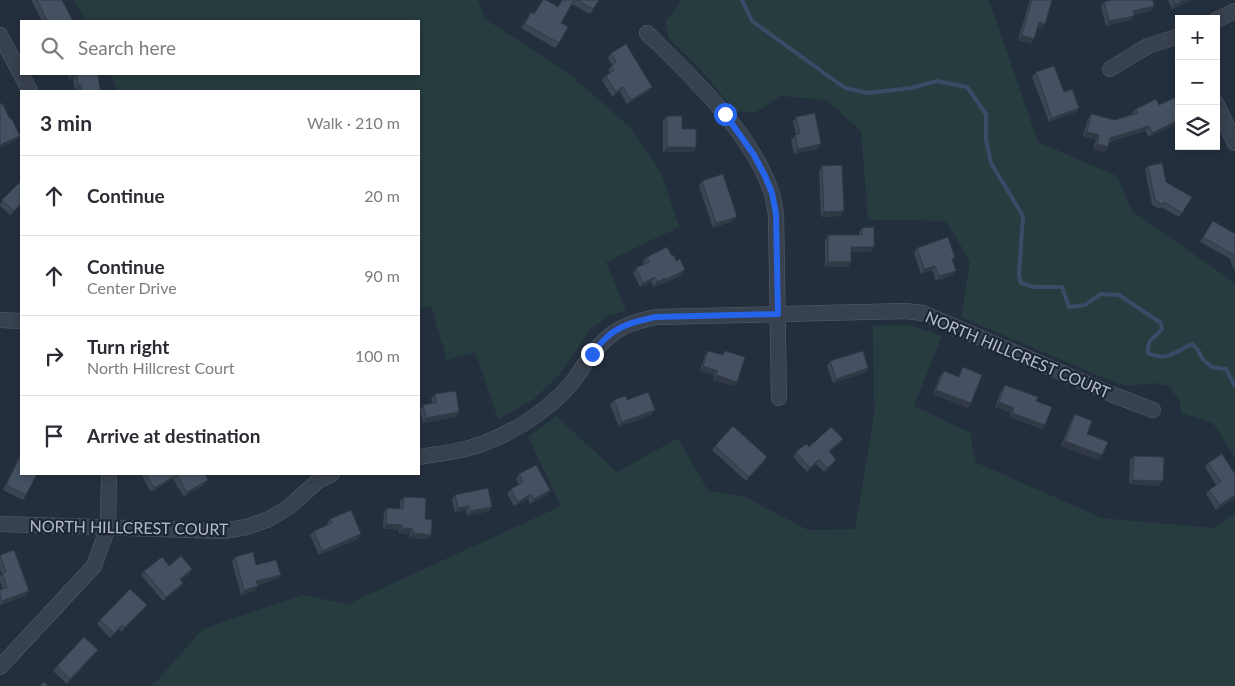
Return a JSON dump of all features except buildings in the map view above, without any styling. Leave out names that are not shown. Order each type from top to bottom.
[{"type":"street","points":[[1220,18],[1235,11]]},
{"type":"street","points":[[647,32],[725,114],[754,155],[772,193],[776,214],[779,398]]},
{"type":"street","points":[[0,35],[20,72]]},
{"type":"street","points":[[1110,69],[1148,46],[1175,37]]},
{"type":"street","points":[[21,75],[29,90]]},
{"type":"street","points":[[1217,105],[1235,143]]},
{"type":"street","name":"NORTH HILLCREST COURT","points":[[420,457],[455,451],[489,442],[534,417],[570,385],[606,338],[621,327],[656,317],[905,311],[922,313],[1153,410]]},
{"type":"street","points":[[0,320],[20,321]]},
{"type":"street","points":[[0,667],[94,566],[108,527],[109,475]]},
{"type":"street","name":"NORTH HILLCREST COURT","points":[[0,524],[223,532],[247,527],[269,519],[289,506],[320,480],[330,475]]},
{"type":"green space","points":[[74,0],[478,0],[485,19],[567,72],[630,127],[661,172],[679,227],[606,262],[626,311],[607,316],[590,330],[559,375],[533,400],[498,419],[475,352],[447,360],[431,306],[420,308],[420,90],[118,90],[110,75],[420,75],[420,20],[85,20]]},
{"type":"green space","points":[[682,0],[989,0],[1038,142],[1117,176],[1132,211],[1235,283],[1235,458],[1213,423],[1181,413],[1179,399],[1168,386],[1154,383],[1129,386],[1116,383],[961,317],[970,261],[946,221],[868,220],[861,131],[826,100],[781,96],[756,112],[735,111],[699,68],[669,39],[665,22]]},
{"type":"green space","points":[[910,325],[942,336],[914,406],[971,433],[975,462],[1102,518],[1213,528],[1235,513],[1235,686],[152,686],[203,629],[302,595],[348,604],[561,506],[528,437],[556,416],[617,472],[678,438],[708,491],[743,496],[808,530],[855,529],[874,415],[873,326]]},
{"type":"waterway","points":[[742,0],[752,21],[845,88],[868,93],[911,88],[937,81],[967,87],[986,114],[986,140],[991,163],[1023,216],[1019,274],[1021,283],[1034,287],[1062,287],[1069,307],[1085,305],[1101,294],[1119,295],[1161,323],[1162,329],[1150,341],[1148,353],[1160,357],[1171,355],[1192,344],[1198,350],[1203,360],[1212,367],[1226,369],[1235,386]]},
{"type":"route","points":[[592,354],[606,338],[621,327],[641,320],[656,317],[778,314],[776,214],[772,193],[754,155],[725,114]]}]
